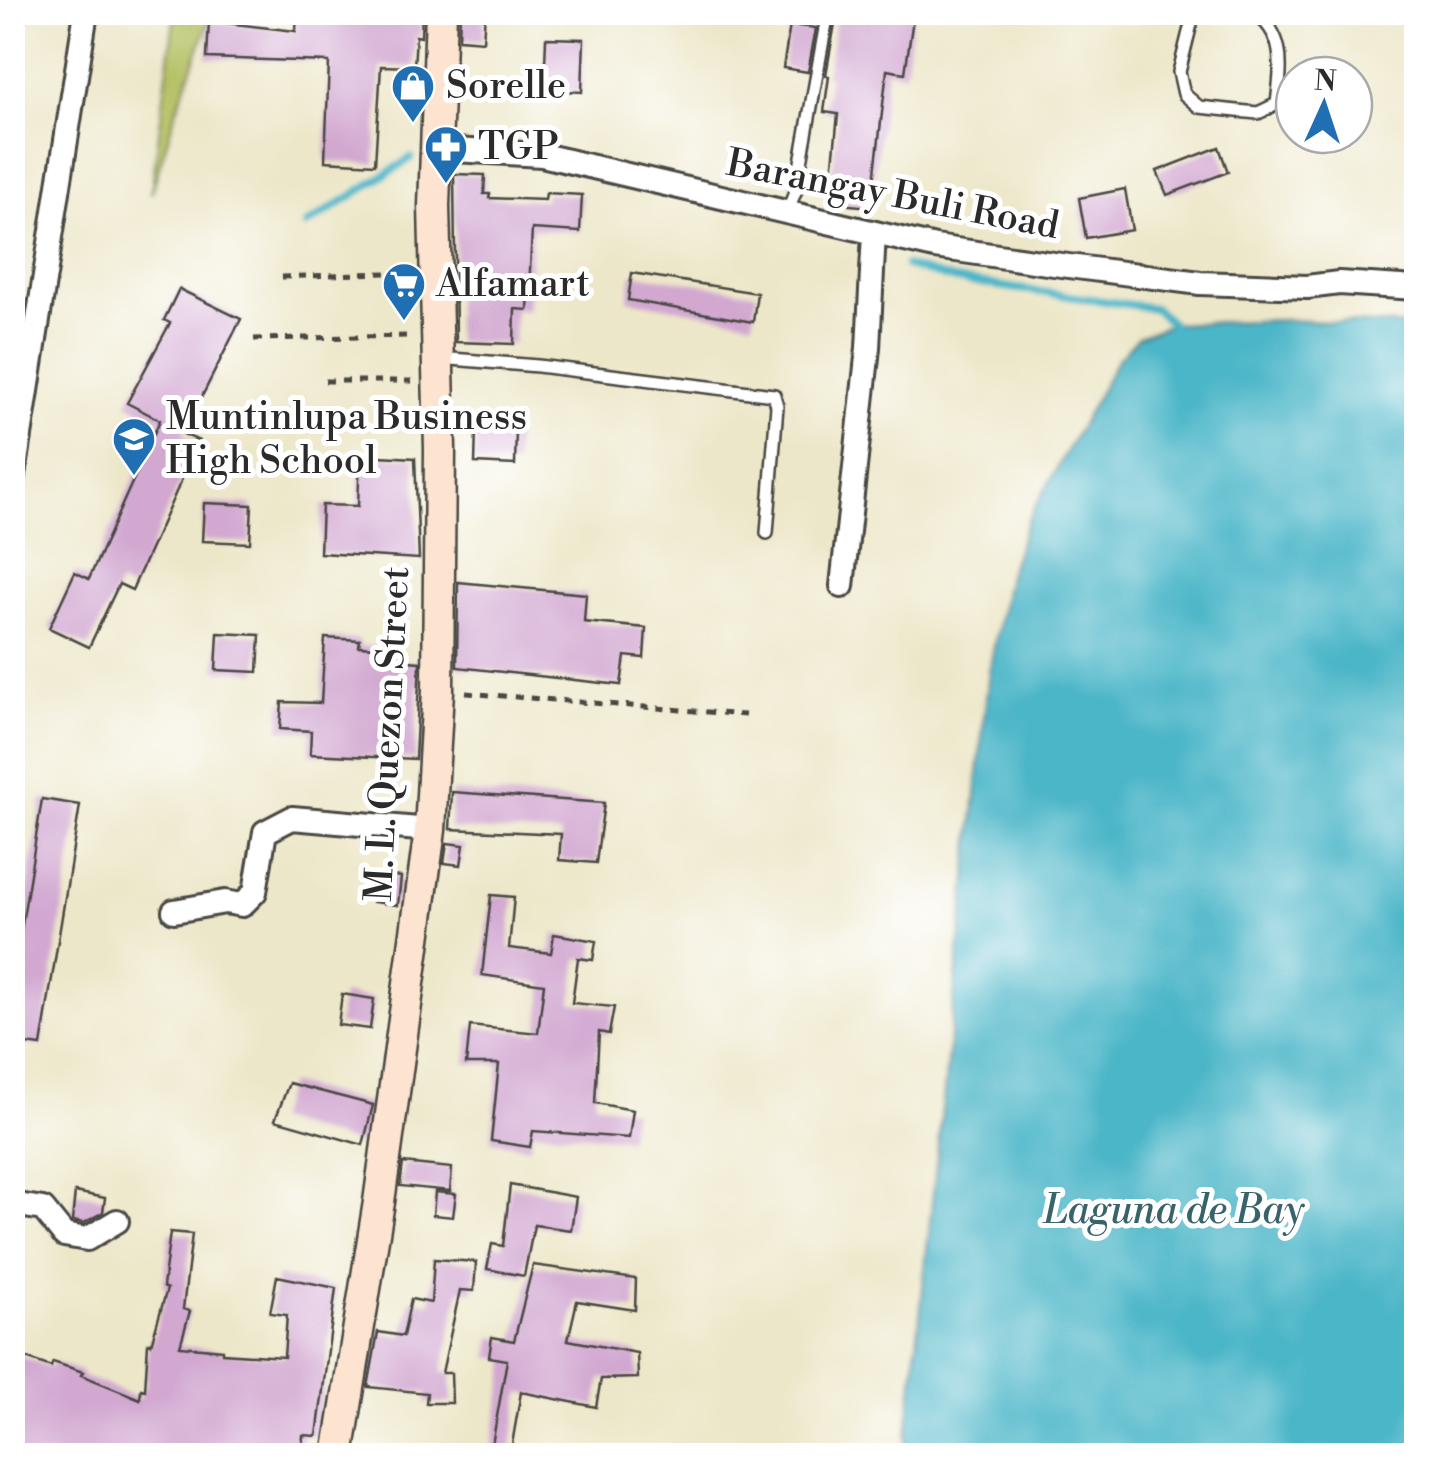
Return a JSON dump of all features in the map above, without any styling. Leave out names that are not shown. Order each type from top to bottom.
[{"type":"main road","name":"M. L. Quezon Street","points":[[338,1456],[430,830],[438,691],[435,150],[441,12]]},
{"type":"street","points":[[14,473],[86,12]]},
{"type":"street","name":"Barangay Buli Road","points":[[435,150],[542,156],[935,247],[1200,283],[1307,287],[1339,283],[1416,288]]},
{"type":"street","points":[[842,586],[868,348],[874,233]]},
{"type":"street","points":[[174,911],[226,902],[242,905],[254,892],[265,832],[292,818],[430,830]]},
{"type":"street","points":[[12,1204],[42,1209],[64,1235],[88,1239],[118,1221]]},
{"type":"lane","points":[[787,212],[796,190],[828,12]]},
{"type":"lane","points":[[1194,12],[1179,72],[1184,94],[1199,107],[1258,113],[1277,104],[1279,39],[1253,12]]},
{"type":"lane","points":[[438,358],[538,366],[774,396],[777,406],[767,532]]},
{"type":"path","points":[[282,277],[436,271]]},
{"type":"path","points":[[254,339],[438,358]]},
{"type":"path","points":[[326,381],[438,358]]},
{"type":"path","points":[[438,691],[745,716]]},
{"type":"green space","points":[[175,13],[212,13],[151,194]]},
{"type":"water","name":"Laguna de Bay","points":[[1285,320],[1416,326],[1416,1455],[905,1455],[989,672],[1008,575],[1027,522],[1117,360],[1138,337],[1171,324]]},
{"type":"building","points":[[297,12],[422,12],[414,67],[381,66],[375,164],[325,161],[329,62],[207,58],[209,21],[296,31]]},
{"type":"building","points":[[460,12],[485,12],[483,41],[459,39]]},
{"type":"building","points":[[837,12],[914,12],[905,73],[887,70],[871,207],[829,203],[838,114],[824,112]]},
{"type":"building","points":[[790,25],[816,28],[808,72],[783,68]]},
{"type":"building","points":[[546,38],[584,39],[582,92],[544,90]]},
{"type":"building","points":[[1219,147],[1228,172],[1167,195],[1157,171]]},
{"type":"building","points":[[454,174],[485,175],[484,194],[490,194],[489,198],[545,200],[546,193],[582,195],[580,232],[532,229],[528,310],[515,309],[514,344],[456,342]]},
{"type":"building","points":[[1125,189],[1132,230],[1086,238],[1079,198]]},
{"type":"building","points":[[632,273],[757,293],[753,322],[628,300]]},
{"type":"building","points":[[179,289],[241,319],[183,434],[199,441],[132,590],[119,584],[89,647],[49,628],[75,572],[89,579],[160,420],[127,403],[170,323],[164,320]]},
{"type":"building","points":[[476,428],[516,430],[515,465],[475,463]]},
{"type":"building","points":[[360,455],[415,458],[419,559],[320,553],[322,505],[358,506]]},
{"type":"building","points":[[204,503],[252,505],[250,543],[202,541]]},
{"type":"building","points":[[458,582],[586,594],[584,622],[646,628],[644,658],[625,656],[621,685],[457,667]]},
{"type":"building","points":[[218,633],[260,635],[258,672],[216,670]]},
{"type":"building","points":[[325,638],[360,640],[359,646],[394,648],[394,660],[420,662],[415,759],[310,754],[311,731],[280,729],[282,702],[321,703]]},
{"type":"building","points":[[452,792],[604,803],[596,863],[559,860],[561,834],[450,829]]},
{"type":"building","points":[[42,799],[80,805],[41,1046],[12,1042],[12,987]]},
{"type":"building","points":[[447,843],[464,845],[461,865],[444,863]]},
{"type":"building","points":[[376,874],[401,877],[398,905],[373,902]]},
{"type":"building","points":[[491,895],[514,897],[509,948],[551,953],[554,934],[596,941],[593,960],[578,958],[572,1003],[614,1007],[609,1034],[599,1032],[595,1103],[633,1110],[629,1138],[533,1131],[530,1147],[491,1141],[499,1064],[466,1064],[470,1026],[538,1033],[544,984],[482,975]]},
{"type":"building","points":[[342,994],[374,999],[370,1029],[338,1025]]},
{"type":"building","points":[[289,1083],[373,1105],[363,1145],[275,1120]]},
{"type":"building","points":[[403,1163],[452,1168],[450,1191],[400,1186]]},
{"type":"building","points":[[510,1185],[576,1197],[571,1230],[534,1225],[524,1276],[487,1269],[492,1244],[503,1246]]},
{"type":"building","points":[[75,1192],[105,1198],[103,1212],[84,1223],[72,1221]]},
{"type":"building","points":[[435,1192],[456,1194],[453,1217],[433,1215]]},
{"type":"building","points":[[170,1232],[192,1234],[183,1309],[190,1311],[180,1346],[284,1357],[287,1315],[270,1313],[277,1276],[336,1288],[317,1436],[303,1435],[302,1456],[12,1456],[12,1353],[51,1367],[53,1362],[83,1372],[81,1375],[140,1399],[141,1389],[145,1390],[148,1343],[151,1344],[167,1289],[163,1287]]},
{"type":"building","points":[[434,1259],[476,1262],[474,1291],[460,1290],[442,1373],[451,1373],[452,1403],[426,1403],[427,1393],[368,1387],[378,1332],[403,1336],[411,1299],[431,1303]]},
{"type":"building","points":[[533,1265],[636,1279],[635,1310],[577,1301],[568,1340],[637,1353],[638,1378],[601,1379],[596,1407],[521,1392],[510,1456],[490,1456],[507,1360],[489,1357],[492,1337],[514,1341]]},
{"type":"waterway","points":[[306,225],[411,158]]},
{"type":"waterway","points":[[906,266],[955,280],[1154,308],[1172,324]]},
{"type":"place","name":"Sorelle","points":[[413,124]]},
{"type":"place","name":"TGP","points":[[446,185]]},
{"type":"place","name":"Alfamart","points":[[404,322]]},
{"type":"place","name":"Muntinlupa Business High School","points":[[134,477]]}]
